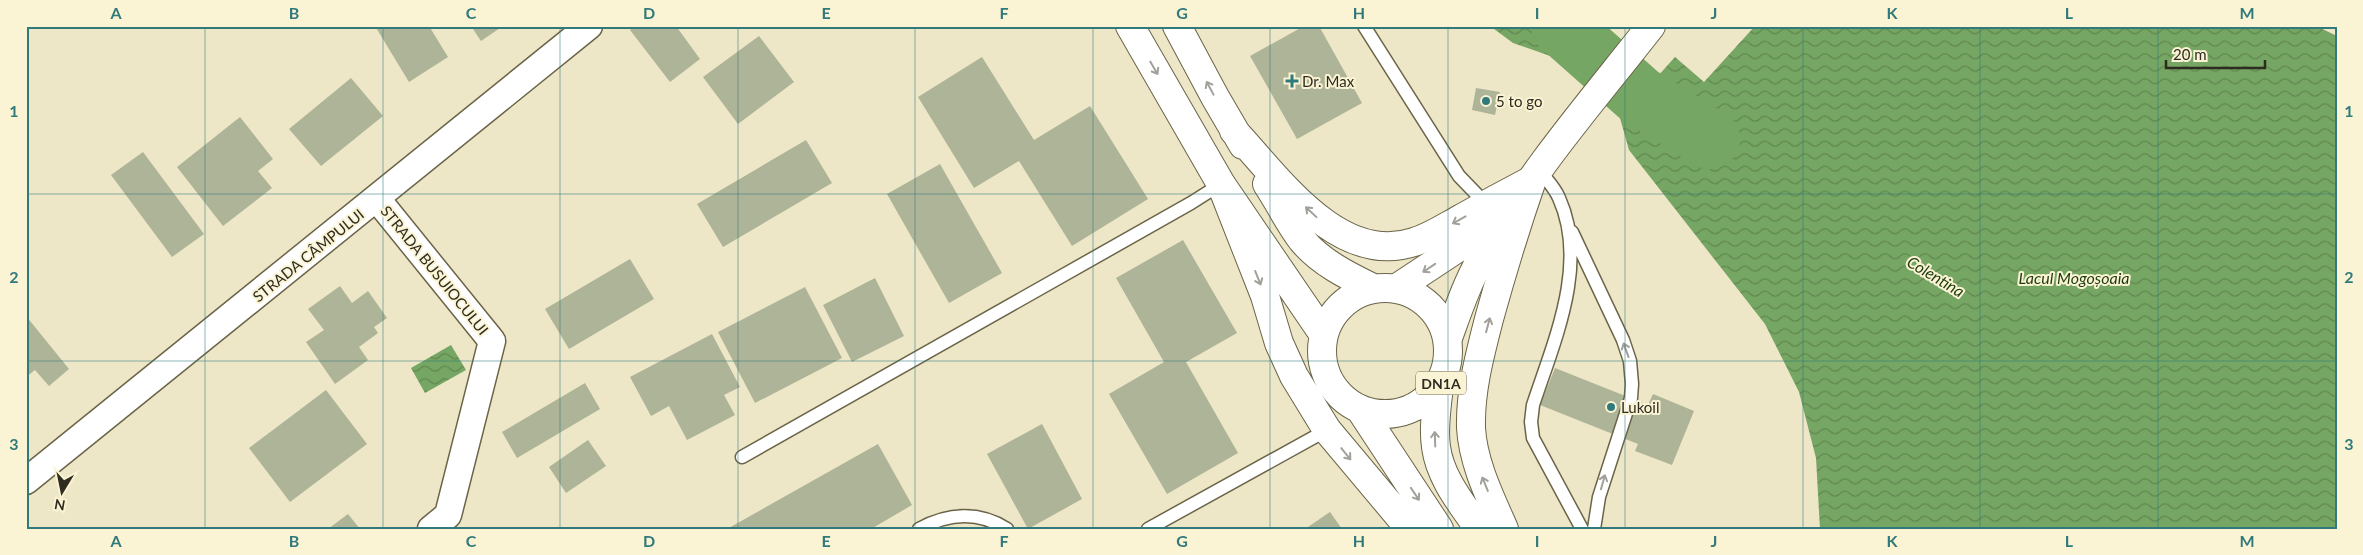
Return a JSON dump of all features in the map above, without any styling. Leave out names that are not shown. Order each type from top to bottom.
[{"type":"main road","points":[[1130,26],[1221,184],[1324,335]]},
{"type":"main road","points":[[1448,338],[1465,293],[1484,254],[1536,175],[1651,26]]},
{"type":"main road","name":"DN1A","points":[[1179,27],[1234,130],[1302,240],[1323,259],[1385,288],[1415,294],[1430,305],[1441,320],[1448,338],[1449,355],[1446,371],[1439,386],[1427,399],[1412,409],[1395,414],[1377,414],[1360,409],[1344,400],[1332,386],[1324,371],[1322,353],[1324,335],[1330,319],[1341,305],[1356,294],[1385,288]]},
{"type":"main road","points":[[1234,130],[1318,219],[1344,236],[1380,246],[1399,246],[1414,243],[1536,175]]},
{"type":"main road","points":[[1385,288],[1462,244],[1536,175]]},
{"type":"main road","points":[[1504,529],[1475,456],[1471,428],[1472,400],[1484,341],[1507,254],[1536,175]]},
{"type":"main road","points":[[1221,184],[1294,376],[1327,430],[1410,529]]},
{"type":"main road","name":"DN1A","points":[[1439,386],[1435,429],[1436,448],[1441,468],[1479,529]]},
{"type":"main road","name":"DN1A","points":[[1360,409],[1439,529]]},
{"type":"street","name":"STRADA CÂMPULUI","points":[[26,481],[589,26]]},
{"type":"street","name":"STRADA BUSUIOCULUI","points":[[377,199],[492,341],[439,522]]},
{"type":"lane","points":[[1364,26],[1459,176],[1486,204]]},
{"type":"lane","points":[[1536,175],[1559,197],[1566,218],[1623,340],[1630,361],[1631,398],[1599,497],[1594,529]]},
{"type":"lane","points":[[742,457],[1191,203],[1221,184]]},
{"type":"lane","points":[[1566,218],[1571,253],[1568,288],[1533,405],[1531,422],[1533,438],[1582,529]]},
{"type":"lane","points":[[1148,529],[1327,430]]},
{"type":"lane","points":[[920,529],[935,520],[958,515],[982,518],[1007,529]]},
{"type":"water","points":[[1490,26],[1584,26],[1556,58],[1513,43]]},
{"type":"water","name":"Lacul Mogoșoaia","points":[[1755,26],[2316,26],[2337,36],[2337,529],[1820,529],[1816,458],[1799,392],[1765,324],[1629,150],[1620,118],[1675,57],[1704,82]]},
{"type":"water","points":[[451,345],[466,370],[425,393],[411,368]]},
{"type":"building","points":[[375,26],[429,26],[448,57],[409,82]]},
{"type":"building","points":[[471,26],[503,26],[481,41]]},
{"type":"building","points":[[635,26],[676,26],[700,59],[670,82],[630,30]]},
{"type":"building","points":[[1304,26],[1319,26],[1362,103],[1297,139],[1250,56]]},
{"type":"building","points":[[759,36],[794,82],[738,124],[703,77]]},
{"type":"building","points":[[982,57],[1034,140],[1090,106],[1148,199],[1072,246],[1019,161],[974,188],[918,97]]},
{"type":"building","points":[[351,78],[383,116],[321,166],[289,129]]},
{"type":"building","name":"5 to go","points":[[1476,88],[1500,92],[1495,115],[1472,110]]},
{"type":"building","points":[[240,117],[273,159],[258,171],[272,188],[223,226],[177,167]]},
{"type":"building","points":[[806,140],[832,183],[723,247],[697,204]]},
{"type":"building","points":[[143,152],[204,234],[172,257],[111,175]]},
{"type":"building","points":[[940,164],[1002,273],[949,303],[887,194]]},
{"type":"building","points":[[1183,240],[1237,333],[1186,362],[1238,453],[1167,494],[1109,394],[1164,362],[1116,278]]},
{"type":"building","points":[[630,259],[654,299],[569,349],[545,309]]},
{"type":"building","points":[[875,278],[904,336],[852,362],[823,305]]},
{"type":"building","points":[[340,286],[352,303],[368,291],[387,318],[374,327],[378,333],[359,347],[368,360],[335,384],[306,342],[324,330],[308,309]]},
{"type":"building","points":[[805,287],[842,358],[755,403],[718,332]]},
{"type":"building","points":[[26,316],[69,369],[49,386],[35,370],[26,377]]},
{"type":"building","points":[[712,334],[740,387],[724,395],[735,415],[687,440],[669,406],[651,416],[630,377]]},
{"type":"building","points":[[1555,368],[1648,405],[1653,394],[1694,411],[1672,465],[1635,451],[1638,444],[1540,405]]},
{"type":"building","points":[[585,383],[600,409],[517,458],[502,432]]},
{"type":"building","points":[[326,390],[367,444],[290,502],[249,448]]},
{"type":"building","points":[[1042,424],[1082,499],[1028,529],[987,454]]},
{"type":"building","points":[[588,440],[606,466],[566,493],[549,467]]},
{"type":"building","points":[[878,444],[912,505],[871,529],[727,529]]},
{"type":"building","points":[[1330,512],[1342,529],[1305,529]]},
{"type":"building","points":[[348,514],[360,529],[328,529]]},
{"type":"waterway","name":"Colentina","points":[[1561,26],[1640,96],[1710,139]]},
{"type":"place","name":"Dr. Max","points":[[1292,81]]},
{"type":"place","name":"5 to go","points":[[1486,101]]},
{"type":"place","name":"Lukoil","points":[[1611,407]]}]
